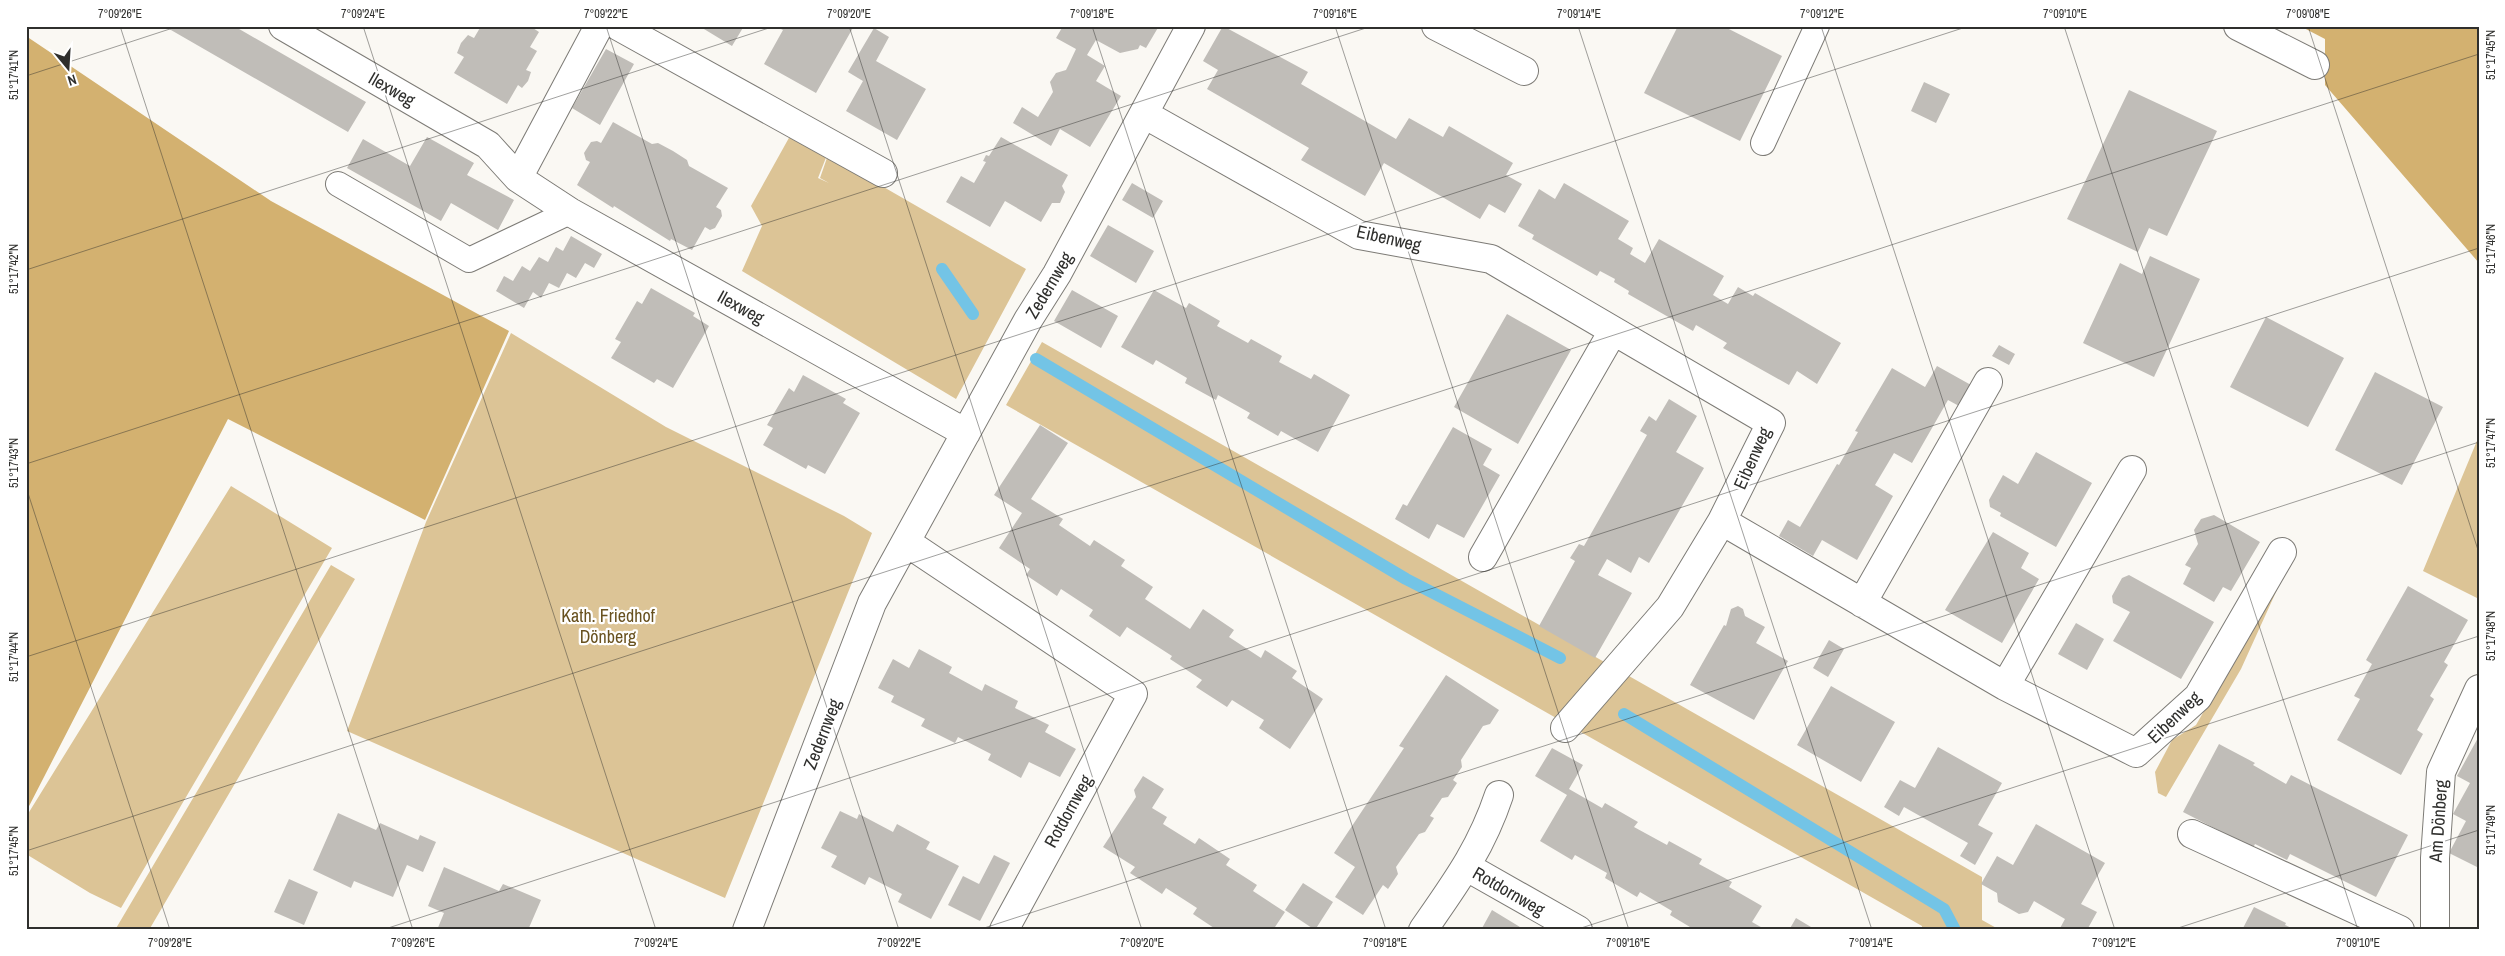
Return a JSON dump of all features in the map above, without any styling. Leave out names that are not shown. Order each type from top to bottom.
[{"type":"street","name":"Ilexweg","points":[[283,26],[488,145],[518,178],[570,212],[966,433]]},
{"type":"street","points":[[518,178],[599,26]]},
{"type":"street","points":[[618,26],[883,173]]},
{"type":"street","name":"Zedernweg","points":[[747,930],[872,603],[1028,320],[1057,274],[1191,26]]},
{"type":"street","points":[[1436,26],[1524,71]]},
{"type":"street","points":[[2238,26],[2315,66]]},
{"type":"street","name":"Eibenweg","points":[[1144,114],[1359,235],[1492,259],[1771,423],[1722,521],[1670,606],[1566,728]]},
{"type":"street","points":[[1483,557],[1613,331]]},
{"type":"street","points":[[1862,604],[1988,382]]},
{"type":"street","points":[[2005,686],[2132,470]]},
{"type":"street","name":"Eibenweg","points":[[1722,521],[2005,686],[2136,753],[2198,697],[2282,552]]},
{"type":"street","name":"Rotdornweg","points":[[906,542],[1133,694],[1004,930]]},
{"type":"street","name":"Am Dönberg","points":[[2435,930],[2435,858],[2441,772],[2479,690]]},
{"type":"street","name":"Rotdornweg","points":[[1423,930],[1467,867],[1488,828],[1499,795]]},
{"type":"street","points":[[2192,834],[2400,930]]},
{"type":"street","name":"Rotdornweg","points":[[1467,867],[1578,930]]},
{"type":"lane","points":[[1763,143],[1817,26]]},
{"type":"lane","points":[[338,184],[469,260],[570,212]]},
{"type":"green space","points":[[790,136],[827,155],[818,178],[829,183],[820,178],[828,155],[1026,269],[956,399],[742,271],[762,226],[751,206]]},
{"type":"green space","name":"Kath. Friedhof Dönberg","points":[[511,333],[666,427],[844,516],[872,533],[725,898],[347,731],[426,522]]},
{"type":"green space","points":[[1042,342],[1982,877],[1982,920],[2000,930],[1922,930],[1922,926],[1006,405]]},
{"type":"green space","points":[[2479,436],[2479,599],[2423,571]]},
{"type":"green space","points":[[231,486],[332,548],[121,908],[90,893],[26,854],[26,817]]},
{"type":"green space","points":[[2290,561],[2241,669],[2166,797],[2158,793],[2155,772],[2172,740],[2196,725]]},
{"type":"green space","points":[[331,565],[355,579],[149,930],[115,930]]},
{"type":"shaded area","points":[[2300,26],[2479,26],[2479,263],[2325,85],[2325,39]]},
{"type":"shaded area","points":[[26,36],[271,201],[509,331],[425,520],[228,419],[26,812]]},
{"type":"building","points":[[164,26],[234,26],[366,102],[348,132]]},
{"type":"building","points":[[481,26],[494,26],[499,29],[501,26],[530,26],[539,32],[530,47],[537,51],[526,70],[531,72],[528,81],[522,88],[518,85],[507,104],[454,73],[464,57],[457,53],[461,43],[468,35],[474,38]]},
{"type":"building","points":[[699,26],[744,26],[732,46]]},
{"type":"building","points":[[775,26],[854,26],[816,93],[764,64],[783,30]]},
{"type":"building","points":[[1063,26],[1159,26],[1146,48],[1140,45],[1138,49],[1120,53],[1096,40],[1087,55],[1105,66],[1096,81],[1121,96],[1090,147],[1060,129],[1051,146],[1013,123],[1022,107],[1038,117],[1053,92],[1050,82],[1056,73],[1066,70],[1076,49],[1056,38]]},
{"type":"building","points":[[1223,26],[1308,72],[1301,84],[1396,139],[1409,118],[1443,137],[1449,126],[1513,163],[1506,175],[1522,184],[1505,213],[1489,204],[1480,219],[1384,163],[1365,196],[1301,160],[1309,148],[1207,89],[1218,70],[1203,61]]},
{"type":"building","points":[[1678,26],[1723,26],[1782,56],[1740,141],[1644,93]]},
{"type":"building","points":[[874,28],[889,37],[876,61],[926,89],[897,140],[846,111],[863,81],[848,72]]},
{"type":"building","points":[[606,49],[634,64],[600,125],[572,108]]},
{"type":"building","points":[[1924,82],[1950,94],[1936,123],[1911,111]]},
{"type":"building","points":[[2129,90],[2217,131],[2167,236],[2149,228],[2138,252],[2067,219]]},
{"type":"building","points":[[613,122],[652,144],[658,143],[673,151],[687,160],[689,166],[728,188],[716,207],[721,210],[722,216],[715,228],[710,230],[705,227],[692,250],[671,239],[670,241],[577,185],[590,162],[586,160],[584,153],[591,142],[597,141],[601,143]]},
{"type":"building","points":[[427,137],[474,163],[467,175],[514,200],[498,230],[451,203],[441,221],[347,168],[363,139],[410,166]]},
{"type":"building","points":[[1001,137],[1068,175],[1062,186],[1065,192],[1060,203],[1052,203],[1041,222],[1005,201],[990,227],[946,202],[961,176],[974,183],[986,162],[983,161],[986,155],[989,156]]},
{"type":"building","points":[[1132,183],[1163,201],[1153,218],[1122,200]]},
{"type":"building","points":[[1564,183],[1629,221],[1618,239],[1633,248],[1630,254],[1645,263],[1659,239],[1724,276],[1713,295],[1728,304],[1738,287],[1753,296],[1755,293],[1841,343],[1817,384],[1797,371],[1789,385],[1723,348],[1727,343],[1696,325],[1693,331],[1628,294],[1629,291],[1614,282],[1615,279],[1600,271],[1597,276],[1532,239],[1534,235],[1518,226],[1539,189],[1555,199]]},
{"type":"building","points":[[1108,225],[1154,251],[1136,283],[1090,256]]},
{"type":"building","points":[[571,236],[602,254],[594,268],[585,263],[576,278],[567,273],[559,288],[549,283],[541,298],[533,292],[524,308],[496,291],[504,276],[513,281],[522,266],[530,271],[539,257],[548,262],[556,247],[563,251]]},
{"type":"building","points":[[2150,256],[2200,279],[2154,377],[2083,343],[2120,263],[2142,274]]},
{"type":"building","points":[[651,288],[695,313],[693,316],[709,326],[673,388],[657,379],[654,383],[611,358],[621,342],[615,339],[637,301],[642,304]]},
{"type":"building","points":[[1072,290],[1118,316],[1101,348],[1054,321]]},
{"type":"building","points":[[1154,290],[1186,308],[1189,303],[1220,321],[1217,326],[1248,343],[1251,339],[1282,356],[1279,362],[1311,379],[1314,374],[1350,395],[1318,452],[1281,431],[1278,436],[1247,418],[1250,413],[1218,395],[1216,400],[1185,383],[1187,378],[1156,360],[1153,365],[1121,347]]},
{"type":"building","points":[[1507,314],[1571,350],[1518,444],[1454,407]]},
{"type":"building","points":[[2266,317],[2344,358],[2308,427],[2230,387]]},
{"type":"building","points":[[1999,345],[2015,354],[2009,365],[1992,356]]},
{"type":"building","points":[[1937,366],[1971,385],[1959,406],[1948,400],[1912,463],[1894,453],[1875,485],[1893,496],[1857,560],[1822,540],[1813,556],[1779,536],[1788,520],[1800,527],[1837,464],[1839,465],[1858,432],[1855,431],[1892,368],[1925,387]]},
{"type":"building","points":[[2375,372],[2443,407],[2402,485],[2335,450]]},
{"type":"building","points":[[803,375],[846,399],[843,403],[860,413],[825,474],[808,465],[806,469],[763,445],[773,428],[767,425],[789,388],[794,392]]},
{"type":"building","points":[[1669,399],[1697,416],[1676,452],[1704,468],[1649,563],[1639,557],[1631,573],[1607,559],[1598,575],[1632,593],[1595,658],[1539,626],[1575,561],[1570,558],[1579,544],[1584,546],[1647,435],[1640,431],[1649,416],[1656,421]]},
{"type":"building","points":[[1040,425],[1068,443],[1031,499],[1063,519],[1059,525],[1090,546],[1094,540],[1125,560],[1121,566],[1153,587],[1145,599],[1190,629],[1203,609],[1234,630],[1229,637],[1261,658],[1265,650],[1297,671],[1292,678],[1323,699],[1290,749],[1259,728],[1264,720],[1232,700],[1227,707],[1196,687],[1202,680],[1170,659],[1172,656],[1127,627],[1120,637],[1089,616],[1093,610],[1061,589],[1057,596],[1026,575],[1030,569],[999,548],[1022,513],[994,495]]},
{"type":"building","points":[[1453,427],[1492,449],[1483,465],[1500,475],[1464,538],[1437,524],[1429,539],[1395,519],[1403,504],[1407,506]]},
{"type":"building","points":[[2036,452],[2092,483],[2056,547],[2000,516],[2001,513],[1990,507],[1989,500],[2003,475],[2018,484]]},
{"type":"building","points":[[2214,515],[2260,542],[2231,591],[2223,587],[2214,602],[2183,584],[2191,568],[2185,565],[2198,544],[2194,530],[2201,519]]},
{"type":"building","points":[[1993,532],[2029,553],[2021,568],[2039,579],[2002,643],[1945,610]]},
{"type":"building","points":[[2129,575],[2214,622],[2181,679],[2113,641],[2130,612],[2113,603],[2112,596],[2122,578]]},
{"type":"building","points":[[2408,586],[2468,620],[2444,662],[2448,665],[2430,696],[2434,699],[2417,730],[2423,734],[2401,775],[2337,740],[2360,699],[2354,696],[2372,664],[2366,660]]},
{"type":"building","points":[[1738,606],[1743,609],[1745,616],[1765,627],[1756,643],[1788,661],[1754,720],[1690,685],[1724,625],[1726,626],[1731,609]]},
{"type":"building","points":[[2076,623],[2104,639],[2087,670],[2058,654]]},
{"type":"building","points":[[1829,640],[1844,649],[1828,677],[1813,668]]},
{"type":"building","points":[[919,649],[952,667],[949,673],[982,691],[985,684],[1018,701],[1015,708],[1049,725],[1045,732],[1076,749],[1060,777],[1029,762],[1021,778],[988,760],[991,754],[958,737],[955,743],[921,726],[925,719],[891,702],[894,696],[878,688],[893,659],[909,668]]},
{"type":"building","points":[[1446,675],[1499,710],[1490,724],[1483,726],[1461,760],[1462,767],[1453,780],[1457,783],[1448,797],[1442,798],[1430,816],[1434,818],[1425,832],[1419,834],[1396,867],[1398,874],[1388,889],[1383,885],[1363,915],[1335,897],[1355,867],[1334,853],[1404,748],[1399,746]]},
{"type":"building","points":[[1831,686],[1895,722],[1861,782],[1797,745]]},
{"type":"building","points":[[2479,736],[2479,868],[2449,853],[2466,821],[2453,814],[2470,783],[2457,776]]},
{"type":"building","points":[[2219,744],[2255,763],[2253,765],[2286,784],[2291,775],[2408,835],[2376,897],[2290,854],[2287,860],[2255,844],[2253,848],[2183,812]]},
{"type":"building","points":[[1938,747],[2002,783],[1978,825],[1993,833],[1975,865],[1960,856],[1968,843],[1904,807],[1899,816],[1884,807],[1900,780],[1915,788]]},
{"type":"building","points":[[1552,748],[1583,765],[1569,789],[1602,808],[1605,803],[1638,822],[1634,827],[1667,845],[1669,841],[1702,859],[1699,864],[1732,882],[1729,887],[1762,906],[1752,922],[1766,930],[1695,930],[1670,915],[1672,911],[1640,892],[1637,897],[1605,878],[1607,873],[1575,855],[1572,860],[1540,841],[1567,795],[1535,776]]},
{"type":"building","points":[[1143,776],[1164,789],[1152,808],[1167,817],[1163,824],[1195,844],[1199,838],[1230,859],[1226,865],[1257,885],[1253,891],[1285,912],[1273,930],[1217,930],[1193,914],[1197,908],[1166,888],[1162,894],[1130,873],[1135,867],[1103,847],[1136,797],[1134,790]]},
{"type":"building","points":[[840,811],[857,819],[859,814],[893,832],[897,824],[930,842],[926,849],[959,866],[931,919],[898,902],[902,894],[869,877],[865,885],[831,867],[837,856],[821,848]]},
{"type":"building","points":[[338,813],[376,830],[380,823],[418,840],[420,835],[436,842],[423,872],[407,865],[393,897],[354,881],[351,888],[313,870]]},
{"type":"building","points":[[2036,824],[2105,863],[2081,904],[2097,912],[2087,930],[2059,930],[2065,919],[2034,901],[2028,912],[2019,914],[1998,902],[1997,893],[1981,884],[1997,856],[2013,865]]},
{"type":"building","points":[[994,855],[1010,863],[980,921],[948,905],[963,876],[979,884]]},
{"type":"building","points":[[444,867],[499,891],[503,884],[541,900],[528,930],[437,930],[444,913],[428,906]]},
{"type":"building","points":[[289,879],[318,892],[304,925],[274,912]]},
{"type":"building","points":[[1303,883],[1333,902],[1315,930],[1285,910]]},
{"type":"building","points":[[2254,907],[2286,923],[2285,925],[2296,930],[2242,930]]},
{"type":"building","points":[[1492,910],[1520,927],[1519,930],[1481,930]]},
{"type":"building","points":[[1796,918],[1816,930],[1789,930]]},
{"type":"waterway","points":[[942,269],[973,314]]},
{"type":"waterway","points":[[1036,359],[1406,579],[1560,658]]},
{"type":"waterway","points":[[1624,714],[1944,909],[1955,930]]}]
